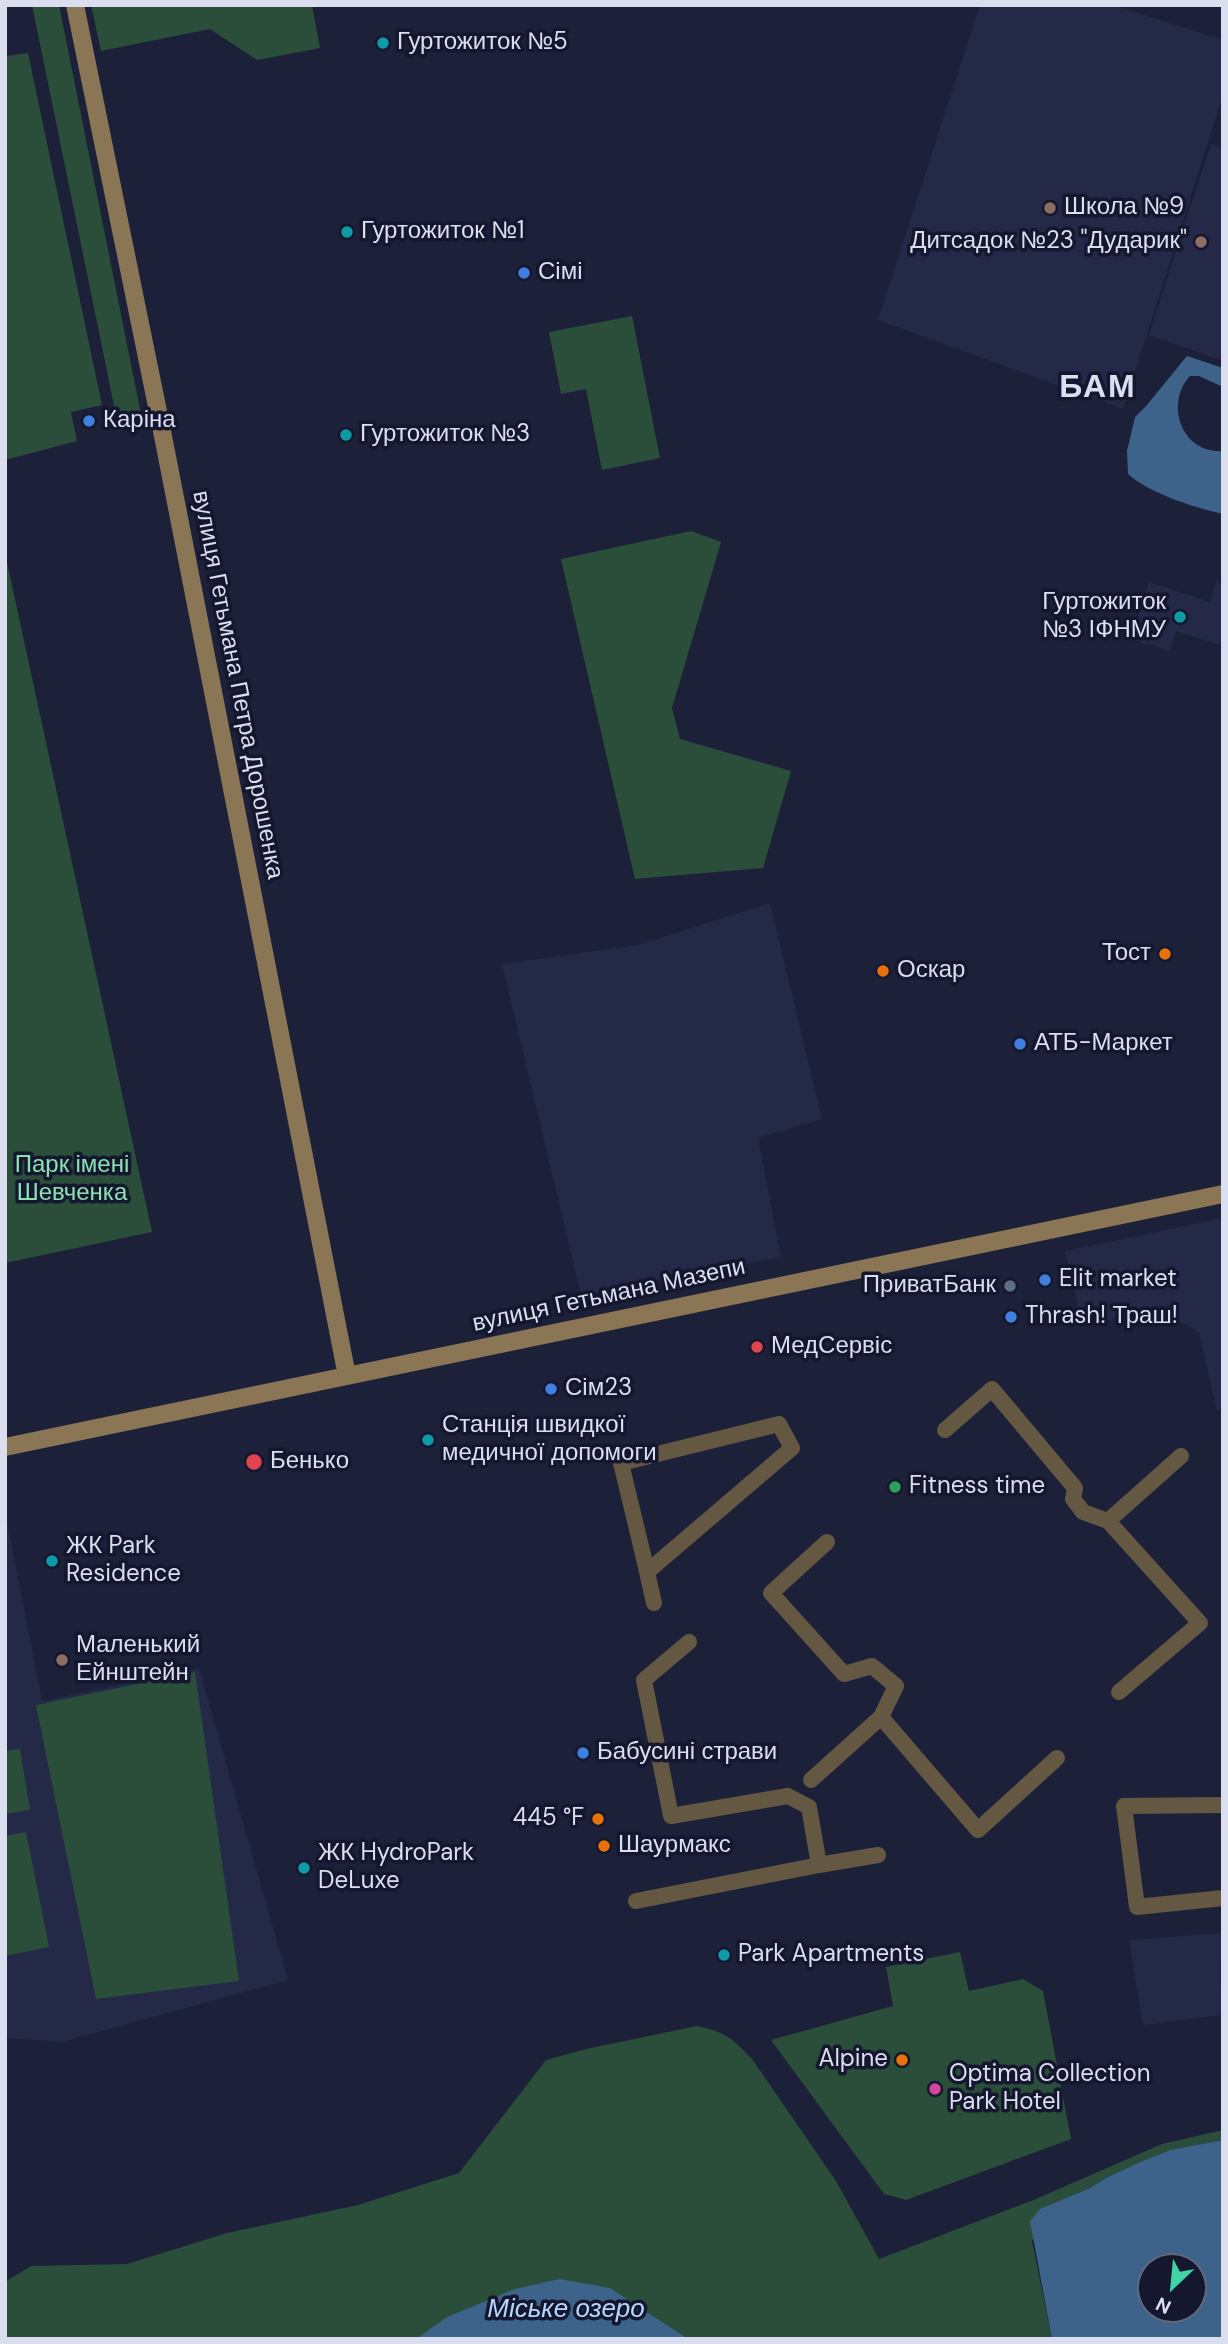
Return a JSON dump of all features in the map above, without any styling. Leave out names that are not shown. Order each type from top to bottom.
[{"type":"street","name":"вулиця Гетьмана Петра Дорошенка","points":[[75,5],[161,426],[347,1376]]},
{"type":"street","name":"вулиця Гетьмана Мазепи","points":[[5,1447],[1223,1194]]},
{"type":"street","points":[[945,1430],[992,1389],[1075,1488],[1073,1499],[1083,1512],[1108,1521],[1200,1623],[1119,1692]]},
{"type":"street","points":[[647,1572],[792,1448],[779,1424],[621,1463],[654,1603]]},
{"type":"street","points":[[1108,1521],[1181,1456]]},
{"type":"street","points":[[811,1780],[881,1717],[896,1686],[872,1665],[844,1674],[771,1593],[827,1542]]},
{"type":"street","points":[[689,1642],[644,1680],[671,1816],[788,1796],[810,1807],[819,1865]]},
{"type":"street","points":[[881,1717],[978,1830],[1056,1758]]},
{"type":"street","points":[[1223,1805],[1124,1806],[1137,1907],[1223,1898]]},
{"type":"street","points":[[636,1901],[878,1855]]},
{"type":"shaded area","name":"Школа №9","points":[[980,5],[1113,5],[1223,40],[1223,95],[1123,409],[878,320]]},
{"type":"shaded area","name":"Дитсадок №23 \"Дударик\"","points":[[1211,144],[1223,148],[1223,361],[1149,335]]},
{"type":"shaded area","name":"Гуртожиток №3 ІФНМУ","points":[[1149,582],[1210,602],[1216,582],[1223,584],[1223,646],[1176,631],[1170,651],[1131,639]]},
{"type":"shaded area","points":[[770,903],[822,1119],[758,1138],[781,1257],[581,1295],[502,964],[638,945]]},
{"type":"shaded area","points":[[1223,1218],[1223,1410],[1217,1411],[1199,1333],[1162,1310],[1082,1325],[1065,1251]]},
{"type":"shaded area","points":[[5,1510],[42,1701],[199,1668],[288,1980],[62,2042],[5,2038]]},
{"type":"shaded area","points":[[1223,1933],[1223,1959],[1220,1962],[1222,2015],[1143,2025],[1129,1940]]},
{"type":"green space","points":[[32,5],[59,5],[141,414],[133,426],[118,425]]},
{"type":"green space","points":[[91,5],[312,5],[320,48],[257,60],[210,29],[101,51]]},
{"type":"green space","points":[[5,53],[6,56],[28,53],[102,405],[71,412],[77,441],[5,460]]},
{"type":"green space","points":[[632,316],[660,458],[602,470],[586,389],[561,394],[549,332]]},
{"type":"green space","points":[[691,531],[721,542],[672,708],[680,739],[791,771],[763,868],[635,879],[561,559]]},
{"type":"green space","name":"Парк імені Шевченка","points":[[5,553],[152,1232],[5,1263]]},
{"type":"green space","points":[[195,1672],[239,1981],[96,1999],[36,1705]]},
{"type":"green space","points":[[20,1749],[30,1810],[5,1814],[5,1751]]},
{"type":"green space","points":[[26,1832],[49,1947],[5,1956],[5,1836]]},
{"type":"green space","name":"Optima Collection Park Hotel","points":[[960,1952],[969,1991],[1023,1979],[1043,1991],[1071,2139],[906,2200],[884,2194],[771,2040],[893,2006],[886,1967]]},
{"type":"green space","points":[[697,2026],[728,2037],[752,2059],[836,2181],[879,2259],[1036,2199],[1162,2144],[1223,2130],[1223,2140],[1170,2150],[1059,2201],[1032,2241],[1052,2339],[5,2339],[5,2282],[31,2266],[127,2264],[227,2233],[358,2205],[459,2173],[546,2060]]},
{"type":"water","points":[[1187,356],[1223,368],[1223,387],[1199,376],[1190,376],[1182,387],[1178,413],[1181,425],[1197,444],[1209,450],[1223,451],[1223,514],[1160,494],[1128,474],[1127,451],[1135,417]]},
{"type":"water","points":[[1223,2140],[1223,2339],[1052,2339],[1030,2221],[1040,2209],[1090,2188],[1170,2150]]},
{"type":"water","name":"Міське озеро","points":[[560,2279],[610,2288],[688,2339],[416,2339],[447,2317],[515,2289]]},
{"type":"place","name":"Гуртожиток №5","points":[[383,43]]},
{"type":"place","name":"Школа №9","points":[[1050,208]]},
{"type":"place","name":"Гуртожиток №1","points":[[347,232]]},
{"type":"place","name":"Дитсадок №23 \"Дударик\"","points":[[1201,242]]},
{"type":"place","name":"Сімі","points":[[524,273]]},
{"type":"place","name":"Каріна","points":[[89,421]]},
{"type":"place","name":"Гуртожиток №3","points":[[346,435]]},
{"type":"place","name":"Гуртожиток №3 ІФНМУ","points":[[1180,617]]},
{"type":"place","name":"Тост","points":[[1165,954]]},
{"type":"place","name":"Оскар","points":[[883,971]]},
{"type":"place","name":"АТБ-Маркет","points":[[1020,1044]]},
{"type":"place","name":"Elit market","points":[[1045,1280]]},
{"type":"place","name":"ПриватБанк","points":[[1010,1286]]},
{"type":"place","name":"Thrash! Траш!","points":[[1011,1317]]},
{"type":"place","name":"МедСервіс","points":[[757,1347]]},
{"type":"place","name":"Сім23","points":[[551,1389]]},
{"type":"place","name":"Станція швидкої медичної допомоги","points":[[428,1440]]},
{"type":"place","name":"Бенько","points":[[254,1462]]},
{"type":"place","name":"Fitness time","points":[[895,1487]]},
{"type":"place","name":"ЖК Park Residence","points":[[52,1561]]},
{"type":"place","name":"Маленький Ейнштейн","points":[[62,1660]]},
{"type":"place","name":"Бабусині страви","points":[[583,1753]]},
{"type":"place","name":"445 °F","points":[[598,1819]]},
{"type":"place","name":"Шаурмакс","points":[[604,1846]]},
{"type":"place","name":"ЖК HydroPark DeLuxe","points":[[304,1868]]},
{"type":"place","name":"Park Apartments","points":[[724,1955]]},
{"type":"place","name":"Alpine","points":[[902,2060]]},
{"type":"place","name":"Optima Collection Park Hotel","points":[[935,2089]]},
{"type":"district","name":"БАМ","points":[[1098,389]]}]
